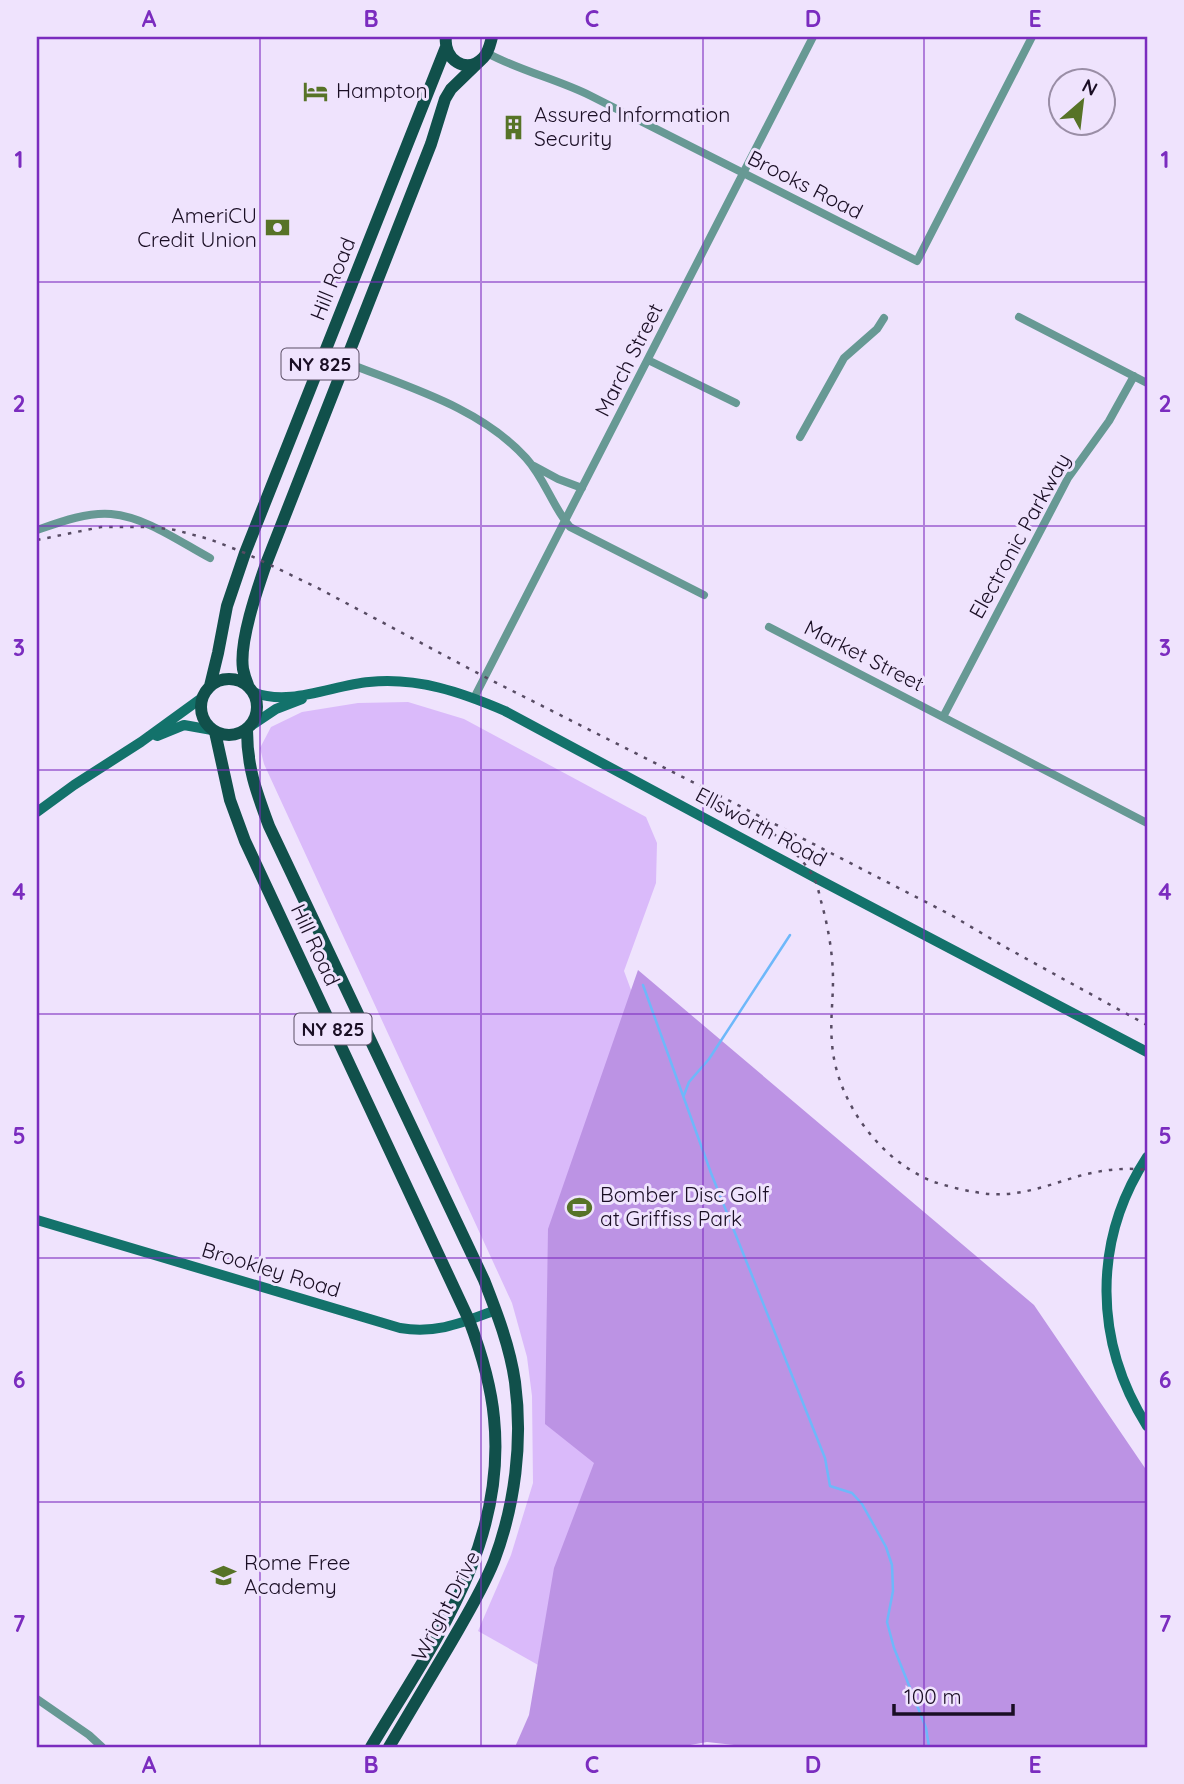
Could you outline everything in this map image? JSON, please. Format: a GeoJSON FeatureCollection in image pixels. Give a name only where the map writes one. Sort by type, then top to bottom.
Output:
{"type":"FeatureCollection","features":[{"type":"Feature","properties":{"kind":"main road"},"geometry":{"type":"LineString","coordinates":[[446,42],[449,54],[454,60],[468,65],[475,63],[488,47]]}},
{"type":"Feature","properties":{"kind":"main road","name":"Hill Road"},"geometry":{"type":"LineString","coordinates":[[211,686],[227,606],[245,554],[446,42]]}},
{"type":"Feature","properties":{"kind":"main road","name":"Hill Road"},"geometry":{"type":"LineString","coordinates":[[250,689],[243,667],[243,653],[249,617],[258,587],[431,144],[444,99],[488,47]]}},
{"type":"Feature","properties":{"kind":"main road"},"geometry":{"type":"LineString","coordinates":[[211,686],[217,681],[233,679],[250,689]]}},
{"type":"Feature","properties":{"kind":"main road","name":"NY 825"},"geometry":{"type":"LineString","coordinates":[[211,686],[202,697],[201,706],[202,715],[213,731]]}},
{"type":"Feature","properties":{"kind":"main road","name":"NY 825"},"geometry":{"type":"LineString","coordinates":[[250,689],[257,700],[258,709],[250,727]]}},
{"type":"Feature","properties":{"kind":"main road"},"geometry":{"type":"LineString","coordinates":[[213,731],[231,736],[250,727]]}},
{"type":"Feature","properties":{"kind":"main road","name":"Hill Road"},"geometry":{"type":"LineString","coordinates":[[250,727],[248,761],[269,825],[496,1310]]}},
{"type":"Feature","properties":{"kind":"main road","name":"Hill Road"},"geometry":{"type":"LineString","coordinates":[[213,731],[230,800],[245,841],[469,1320]]}},
{"type":"Feature","properties":{"kind":"main road","name":"Wright Drive"},"geometry":{"type":"LineString","coordinates":[[389,1747],[478,1596],[494,1562],[508,1517],[518,1427],[509,1353],[496,1310]]}},
{"type":"Feature","properties":{"kind":"main road","name":"Wright Drive"},"geometry":{"type":"LineString","coordinates":[[371,1747],[461,1592],[479,1550],[487,1520],[495,1465],[494,1419],[488,1379],[469,1320]]}},
{"type":"Feature","properties":{"kind":"street","name":"March Street"},"geometry":{"type":"LineString","coordinates":[[474,698],[813,37]]}},
{"type":"Feature","properties":{"kind":"street","name":"Brooks Road"},"geometry":{"type":"LineString","coordinates":[[488,47],[502,62],[574,88],[917,261],[1032,37]]}},
{"type":"Feature","properties":{"kind":"street"},"geometry":{"type":"LineString","coordinates":[[1018,317],[1147,383]]}},
{"type":"Feature","properties":{"kind":"street"},"geometry":{"type":"LineString","coordinates":[[800,438],[844,358],[870,336],[884,318]]}},
{"type":"Feature","properties":{"kind":"street"},"geometry":{"type":"LineString","coordinates":[[648,360],[736,403]]}},
{"type":"Feature","properties":{"kind":"street"},"geometry":{"type":"LineString","coordinates":[[345,362],[470,415],[499,434],[525,457],[565,521],[576,531],[704,596]]}},
{"type":"Feature","properties":{"kind":"street","name":"Electronic Parkway"},"geometry":{"type":"LineString","coordinates":[[943,717],[1068,478],[1109,421],[1134,376]]}},
{"type":"Feature","properties":{"kind":"street"},"geometry":{"type":"LineString","coordinates":[[531,465],[582,488]]}},
{"type":"Feature","properties":{"kind":"street"},"geometry":{"type":"LineString","coordinates":[[37,530],[95,514],[111,514],[139,521],[210,558]]}},
{"type":"Feature","properties":{"kind":"street","name":"Market Street"},"geometry":{"type":"LineString","coordinates":[[769,627],[1147,823]]}},
{"type":"Feature","properties":{"kind":"street","name":"Ellsworth Road"},"geometry":{"type":"LineString","coordinates":[[250,689],[275,698],[371,681],[413,682],[474,698],[505,711],[1147,1052]]}},
{"type":"Feature","properties":{"kind":"street","name":"Ellsworth Road"},"geometry":{"type":"LineString","coordinates":[[250,727],[276,709],[344,685]]}},
{"type":"Feature","properties":{"kind":"street"},"geometry":{"type":"LineString","coordinates":[[37,812],[202,697]]}},
{"type":"Feature","properties":{"kind":"street"},"geometry":{"type":"LineString","coordinates":[[141,742],[184,725],[213,731]]}},
{"type":"Feature","properties":{"kind":"street"},"geometry":{"type":"LineString","coordinates":[[1147,1157],[1134,1177],[1115,1230],[1107,1270],[1106,1304],[1118,1367],[1147,1426]]}},
{"type":"Feature","properties":{"kind":"street","name":"Brookley Road"},"geometry":{"type":"LineString","coordinates":[[37,1220],[400,1328],[425,1331],[444,1328],[496,1310]]}},
{"type":"Feature","properties":{"kind":"street"},"geometry":{"type":"LineString","coordinates":[[37,1699],[102,1747]]}},
{"type":"Feature","properties":{"kind":"shaded area","name":"Bomber Disc Golf at Griffiss Park"},"geometry":{"type":"Polygon","coordinates":[[[408,702],[464,719],[646,817],[657,843],[656,883],[624,971],[705,1190],[602,1701],[478,1631],[511,1555],[533,1483],[532,1396],[527,1357],[512,1303],[264,764],[260,748],[271,727],[302,712],[358,703],[408,702]]]}},
{"type":"Feature","properties":{"kind":"shaded area"},"geometry":{"type":"Polygon","coordinates":[[[638,970],[1034,1305],[1147,1471],[1147,1747],[752,1747],[707,1742],[679,1747],[515,1747],[529,1715],[554,1568],[594,1463],[545,1424],[548,1229],[638,970]]]}},
{"type":"Feature","properties":{"kind":"waterway"},"geometry":{"type":"LineString","coordinates":[[684,1095],[689,1082],[709,1059],[790,935]]}},
{"type":"Feature","properties":{"kind":"waterway"},"geometry":{"type":"LineString","coordinates":[[643,985],[711,1173],[825,1458],[830,1486],[852,1493],[862,1504],[886,1547],[892,1565],[893,1591],[887,1622],[894,1648],[926,1728],[929,1747]]}},
{"type":"Feature","properties":{"kind":"railway"},"geometry":{"type":"LineString","coordinates":[[37,540],[101,527],[153,527],[209,539],[245,553],[316,587],[485,677],[951,915],[1147,1025]]}},
{"type":"Feature","properties":{"kind":"railway"},"geometry":{"type":"LineString","coordinates":[[765,827],[797,855],[816,882],[831,950],[831,1035],[835,1065],[842,1086],[864,1126],[896,1160],[934,1182],[989,1194],[1028,1191],[1104,1171],[1147,1170]]}},
{"type":"Feature","properties":{"kind":"place","name":"Hampton"},"geometry":{"type":"Point","coordinates":[316,91]}},
{"type":"Feature","properties":{"kind":"place","name":"Assured Information Security"},"geometry":{"type":"Point","coordinates":[514,127]}},
{"type":"Feature","properties":{"kind":"place","name":"AmeriCU Credit Union"},"geometry":{"type":"Point","coordinates":[277,228]}},
{"type":"Feature","properties":{"kind":"place","name":"Bomber Disc Golf at Griffiss Park"},"geometry":{"type":"Point","coordinates":[580,1207]}},
{"type":"Feature","properties":{"kind":"place","name":"Rome Free Academy"},"geometry":{"type":"Point","coordinates":[224,1575]}}]}
